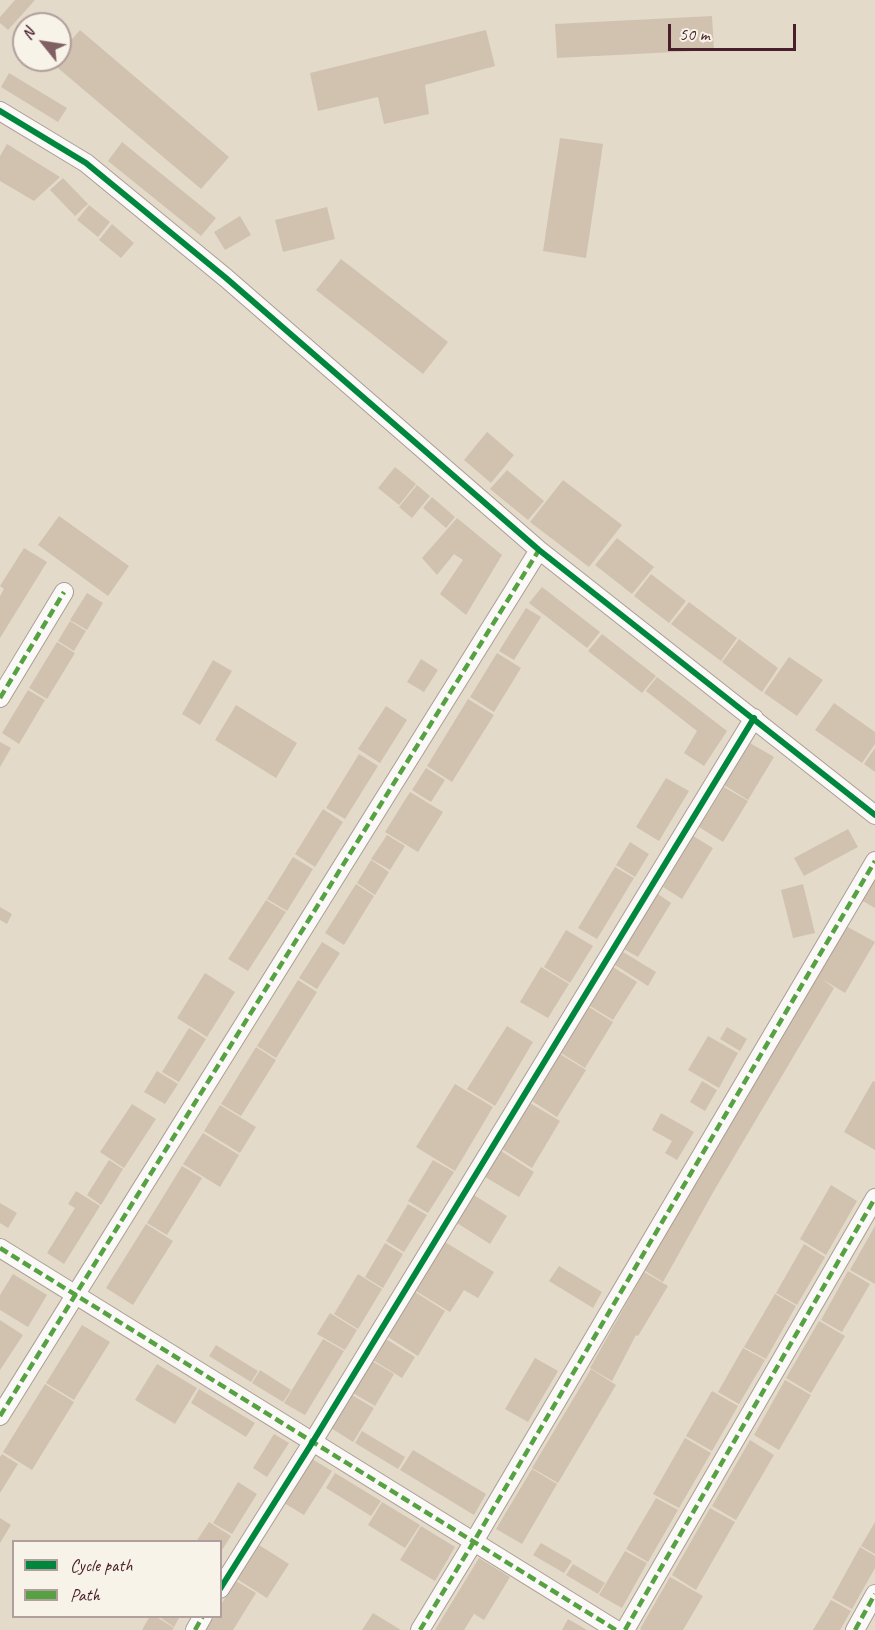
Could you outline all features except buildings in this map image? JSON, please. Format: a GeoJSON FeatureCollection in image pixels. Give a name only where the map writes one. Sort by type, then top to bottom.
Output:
{"type":"FeatureCollection","features":[{"type":"Feature","properties":{"kind":"street"},"geometry":{"type":"LineString","coordinates":[[0,111],[86,163],[226,278],[539,550],[875,815]]}},
{"type":"Feature","properties":{"kind":"street"},"geometry":{"type":"LineString","coordinates":[[0,1416],[539,550]]}},
{"type":"Feature","properties":{"kind":"street"},"geometry":{"type":"LineString","coordinates":[[0,698],[64,592]]}},
{"type":"Feature","properties":{"kind":"street"},"geometry":{"type":"LineString","coordinates":[[222,1586],[312,1443],[754,718]]}},
{"type":"Feature","properties":{"kind":"street"},"geometry":{"type":"LineString","coordinates":[[420,1630],[875,861]]}},
{"type":"Feature","properties":{"kind":"street"},"geometry":{"type":"LineString","coordinates":[[625,1630],[875,1198]]}},
{"type":"Feature","properties":{"kind":"street"},"geometry":{"type":"LineString","coordinates":[[0,1248],[616,1630]]}},
{"type":"Feature","properties":{"kind":"street"},"geometry":{"type":"LineString","coordinates":[[855,1630],[875,1594]]}},
{"type":"Feature","properties":{"kind":"marked path"},"geometry":{"type":"LineString","coordinates":[[0,1416],[539,550]]}},
{"type":"Feature","properties":{"kind":"marked path"},"geometry":{"type":"LineString","coordinates":[[0,698],[64,592]]}},
{"type":"Feature","properties":{"kind":"marked path"},"geometry":{"type":"LineString","coordinates":[[420,1630],[875,861]]}},
{"type":"Feature","properties":{"kind":"marked path"},"geometry":{"type":"LineString","coordinates":[[625,1630],[875,1198]]}},
{"type":"Feature","properties":{"kind":"marked path"},"geometry":{"type":"LineString","coordinates":[[0,1248],[616,1630]]}},
{"type":"Feature","properties":{"kind":"marked path"},"geometry":{"type":"LineString","coordinates":[[855,1630],[875,1594]]}},
{"type":"Feature","properties":{"kind":"marked path"},"geometry":{"type":"LineString","coordinates":[[195,1630],[202,1618]]}},
{"type":"Feature","properties":{"kind":"cycle path"},"geometry":{"type":"LineString","coordinates":[[0,111],[86,163],[226,278],[539,550],[875,815]]}},
{"type":"Feature","properties":{"kind":"cycle path"},"geometry":{"type":"LineString","coordinates":[[222,1586],[312,1443],[754,718]]}}]}
